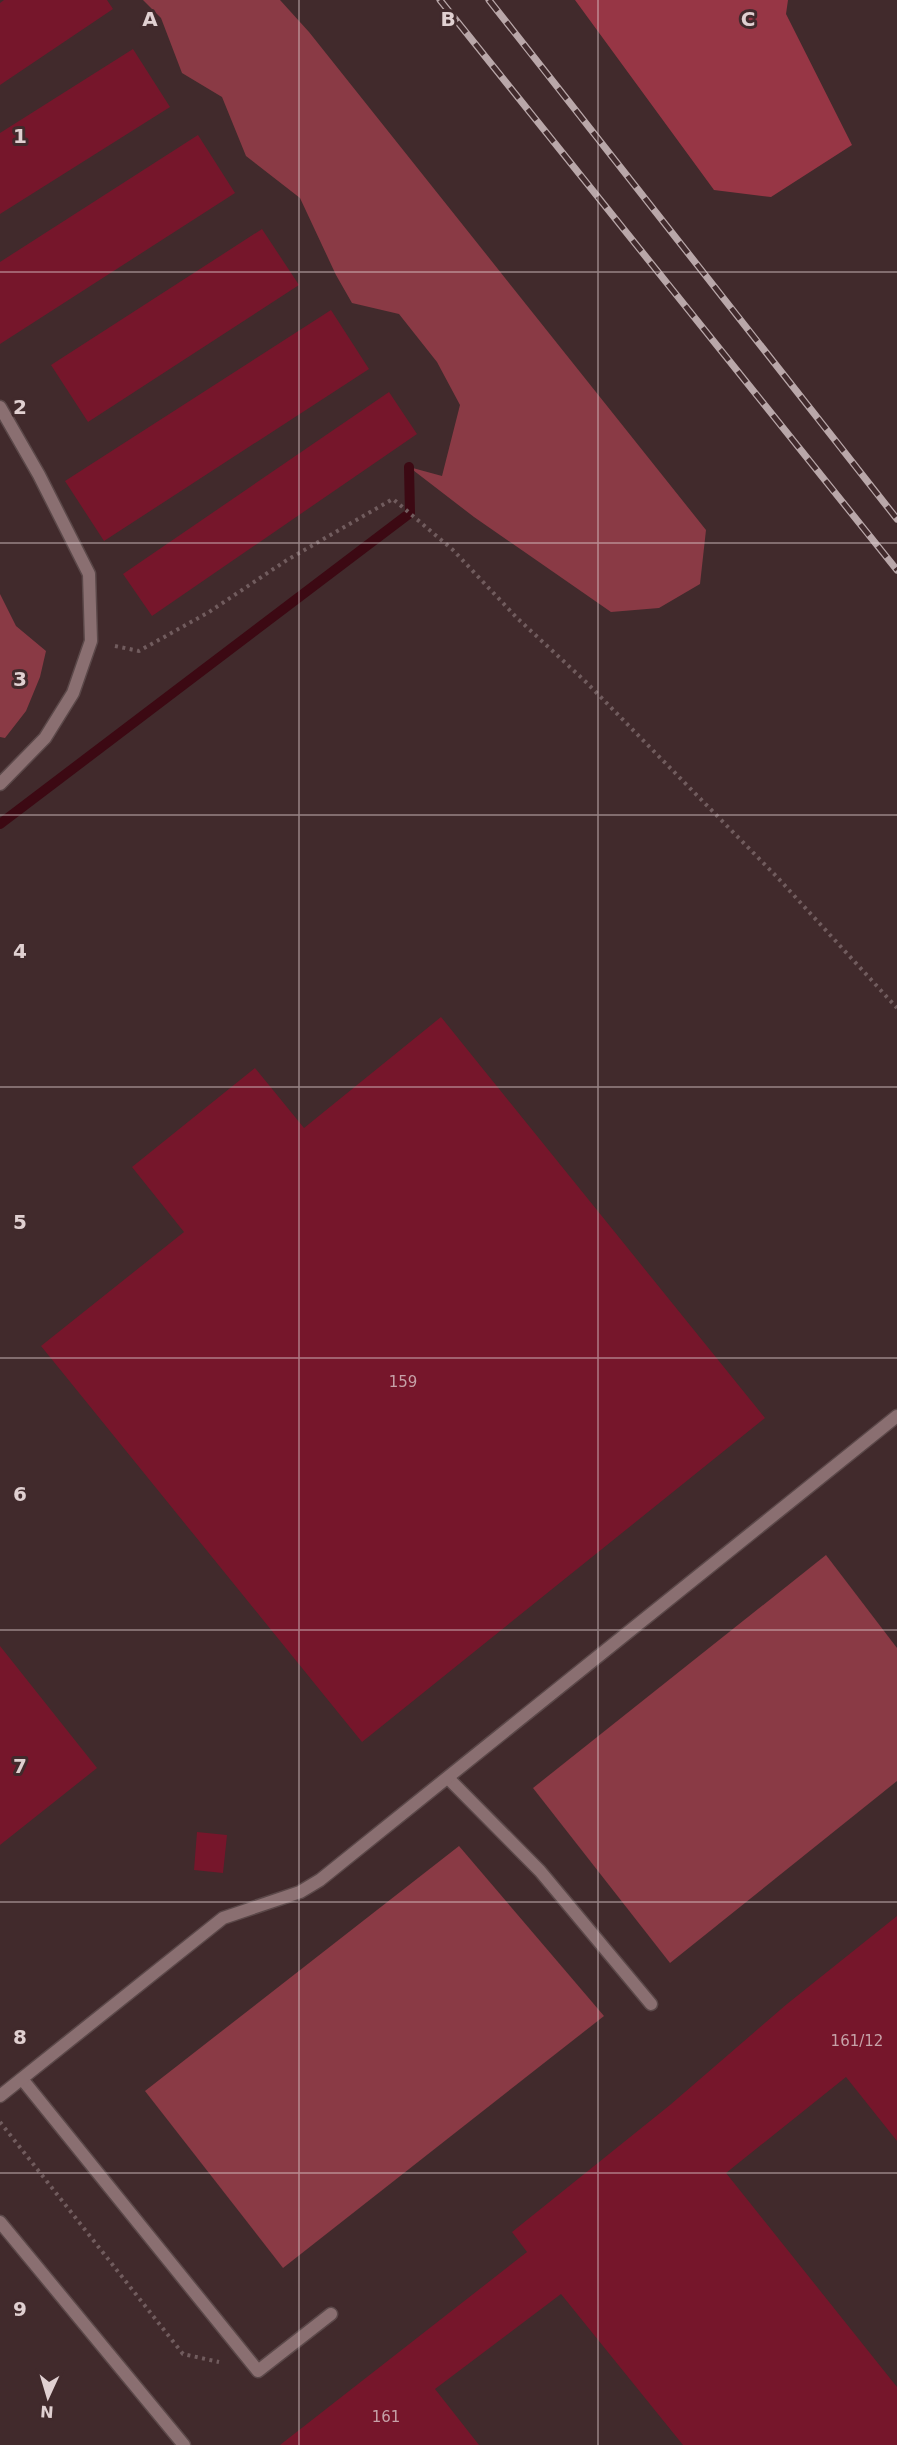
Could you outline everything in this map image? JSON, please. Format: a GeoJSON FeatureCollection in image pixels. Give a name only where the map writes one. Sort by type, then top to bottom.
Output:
{"type":"FeatureCollection","features":[{"type":"Feature","properties":{"kind":"lane"},"geometry":{"type":"LineString","coordinates":[[0,407],[39,475],[89,574],[91,641],[74,693],[45,738],[0,784]]}},
{"type":"Feature","properties":{"kind":"lane"},"geometry":{"type":"LineString","coordinates":[[0,2096],[223,1918],[300,1892],[320,1880],[897,1416]]}},
{"type":"Feature","properties":{"kind":"lane"},"geometry":{"type":"LineString","coordinates":[[448,1778],[540,1871],[651,2004]]}},
{"type":"Feature","properties":{"kind":"lane"},"geometry":{"type":"LineString","coordinates":[[22,2079],[258,2371],[331,2314]]}},
{"type":"Feature","properties":{"kind":"lane"},"geometry":{"type":"LineString","coordinates":[[0,2222],[184,2445]]}},
{"type":"Feature","properties":{"kind":"path"},"geometry":{"type":"LineString","coordinates":[[91,641],[139,651],[209,612],[287,560],[393,499],[453,550],[517,618],[586,682],[777,877],[897,1008]]}},
{"type":"Feature","properties":{"kind":"path"},"geometry":{"type":"LineString","coordinates":[[0,2122],[183,2354],[258,2371]]}},
{"type":"Feature","properties":{"kind":"shaded area"},"geometry":{"type":"Polygon","coordinates":[[[143,0],[280,0],[309,32],[706,530],[700,584],[659,608],[611,612],[474,517],[409,467],[442,476],[460,405],[437,362],[399,314],[352,303],[336,275],[300,198],[246,156],[222,97],[182,73],[161,18],[143,0]]]}},
{"type":"Feature","properties":{"kind":"shaded area"},"geometry":{"type":"Polygon","coordinates":[[[575,0],[788,0],[786,14],[852,145],[771,197],[714,190],[575,0]]]}},
{"type":"Feature","properties":{"kind":"shaded area"},"geometry":{"type":"Polygon","coordinates":[[[0,594],[16,626],[46,651],[40,677],[26,711],[5,738],[0,737],[0,594]]]}},
{"type":"Feature","properties":{"kind":"shaded area"},"geometry":{"type":"Polygon","coordinates":[[[826,1555],[897,1648],[897,1781],[670,1963],[533,1788],[826,1555]]]}},
{"type":"Feature","properties":{"kind":"shaded area"},"geometry":{"type":"Polygon","coordinates":[[[459,1846],[604,2016],[283,2268],[145,2091],[459,1846]]]}},
{"type":"Feature","properties":{"kind":"building"},"geometry":{"type":"Polygon","coordinates":[[[4,0],[107,0],[113,9],[0,85],[0,3],[4,0]]]}},
{"type":"Feature","properties":{"kind":"building"},"geometry":{"type":"Polygon","coordinates":[[[133,49],[170,107],[0,214],[0,133],[133,49]]]}},
{"type":"Feature","properties":{"kind":"building"},"geometry":{"type":"Polygon","coordinates":[[[198,135],[235,193],[0,344],[0,262],[198,135]]]}},
{"type":"Feature","properties":{"kind":"building"},"geometry":{"type":"Polygon","coordinates":[[[262,229],[299,285],[88,422],[51,365],[262,229]]]}},
{"type":"Feature","properties":{"kind":"building"},"geometry":{"type":"Polygon","coordinates":[[[331,310],[369,369],[104,541],[65,481],[331,310]]]}},
{"type":"Feature","properties":{"kind":"building"},"geometry":{"type":"Polygon","coordinates":[[[389,392],[417,434],[152,616],[123,574],[389,392]]]}},
{"type":"Feature","properties":{"kind":"building"},"geometry":{"type":"Polygon","coordinates":[[[441,1017],[765,1418],[362,1742],[41,1346],[184,1232],[132,1167],[255,1068],[304,1128],[441,1017]]]}},
{"type":"Feature","properties":{"kind":"building"},"geometry":{"type":"Polygon","coordinates":[[[0,1646],[97,1768],[0,1845],[0,1646]]]}},
{"type":"Feature","properties":{"kind":"building"},"geometry":{"type":"Polygon","coordinates":[[[197,1832],[227,1835],[223,1873],[194,1870],[197,1832]]]}},
{"type":"Feature","properties":{"kind":"building"},"geometry":{"type":"Polygon","coordinates":[[[897,1916],[897,2141],[846,2077],[726,2173],[897,2387],[897,2445],[683,2445],[561,2294],[435,2389],[479,2445],[280,2445],[527,2252],[512,2232],[670,2105],[787,2004],[897,1916]]]}},
{"type":"Feature","properties":{"kind":"waterway"},"geometry":{"type":"LineString","coordinates":[[0,824],[410,513],[409,467]]}},
{"type":"Feature","properties":{"kind":"railway"},"geometry":{"type":"LineString","coordinates":[[440,0],[897,570]]}},
{"type":"Feature","properties":{"kind":"railway"},"geometry":{"type":"LineString","coordinates":[[489,0],[897,519]]}}]}
